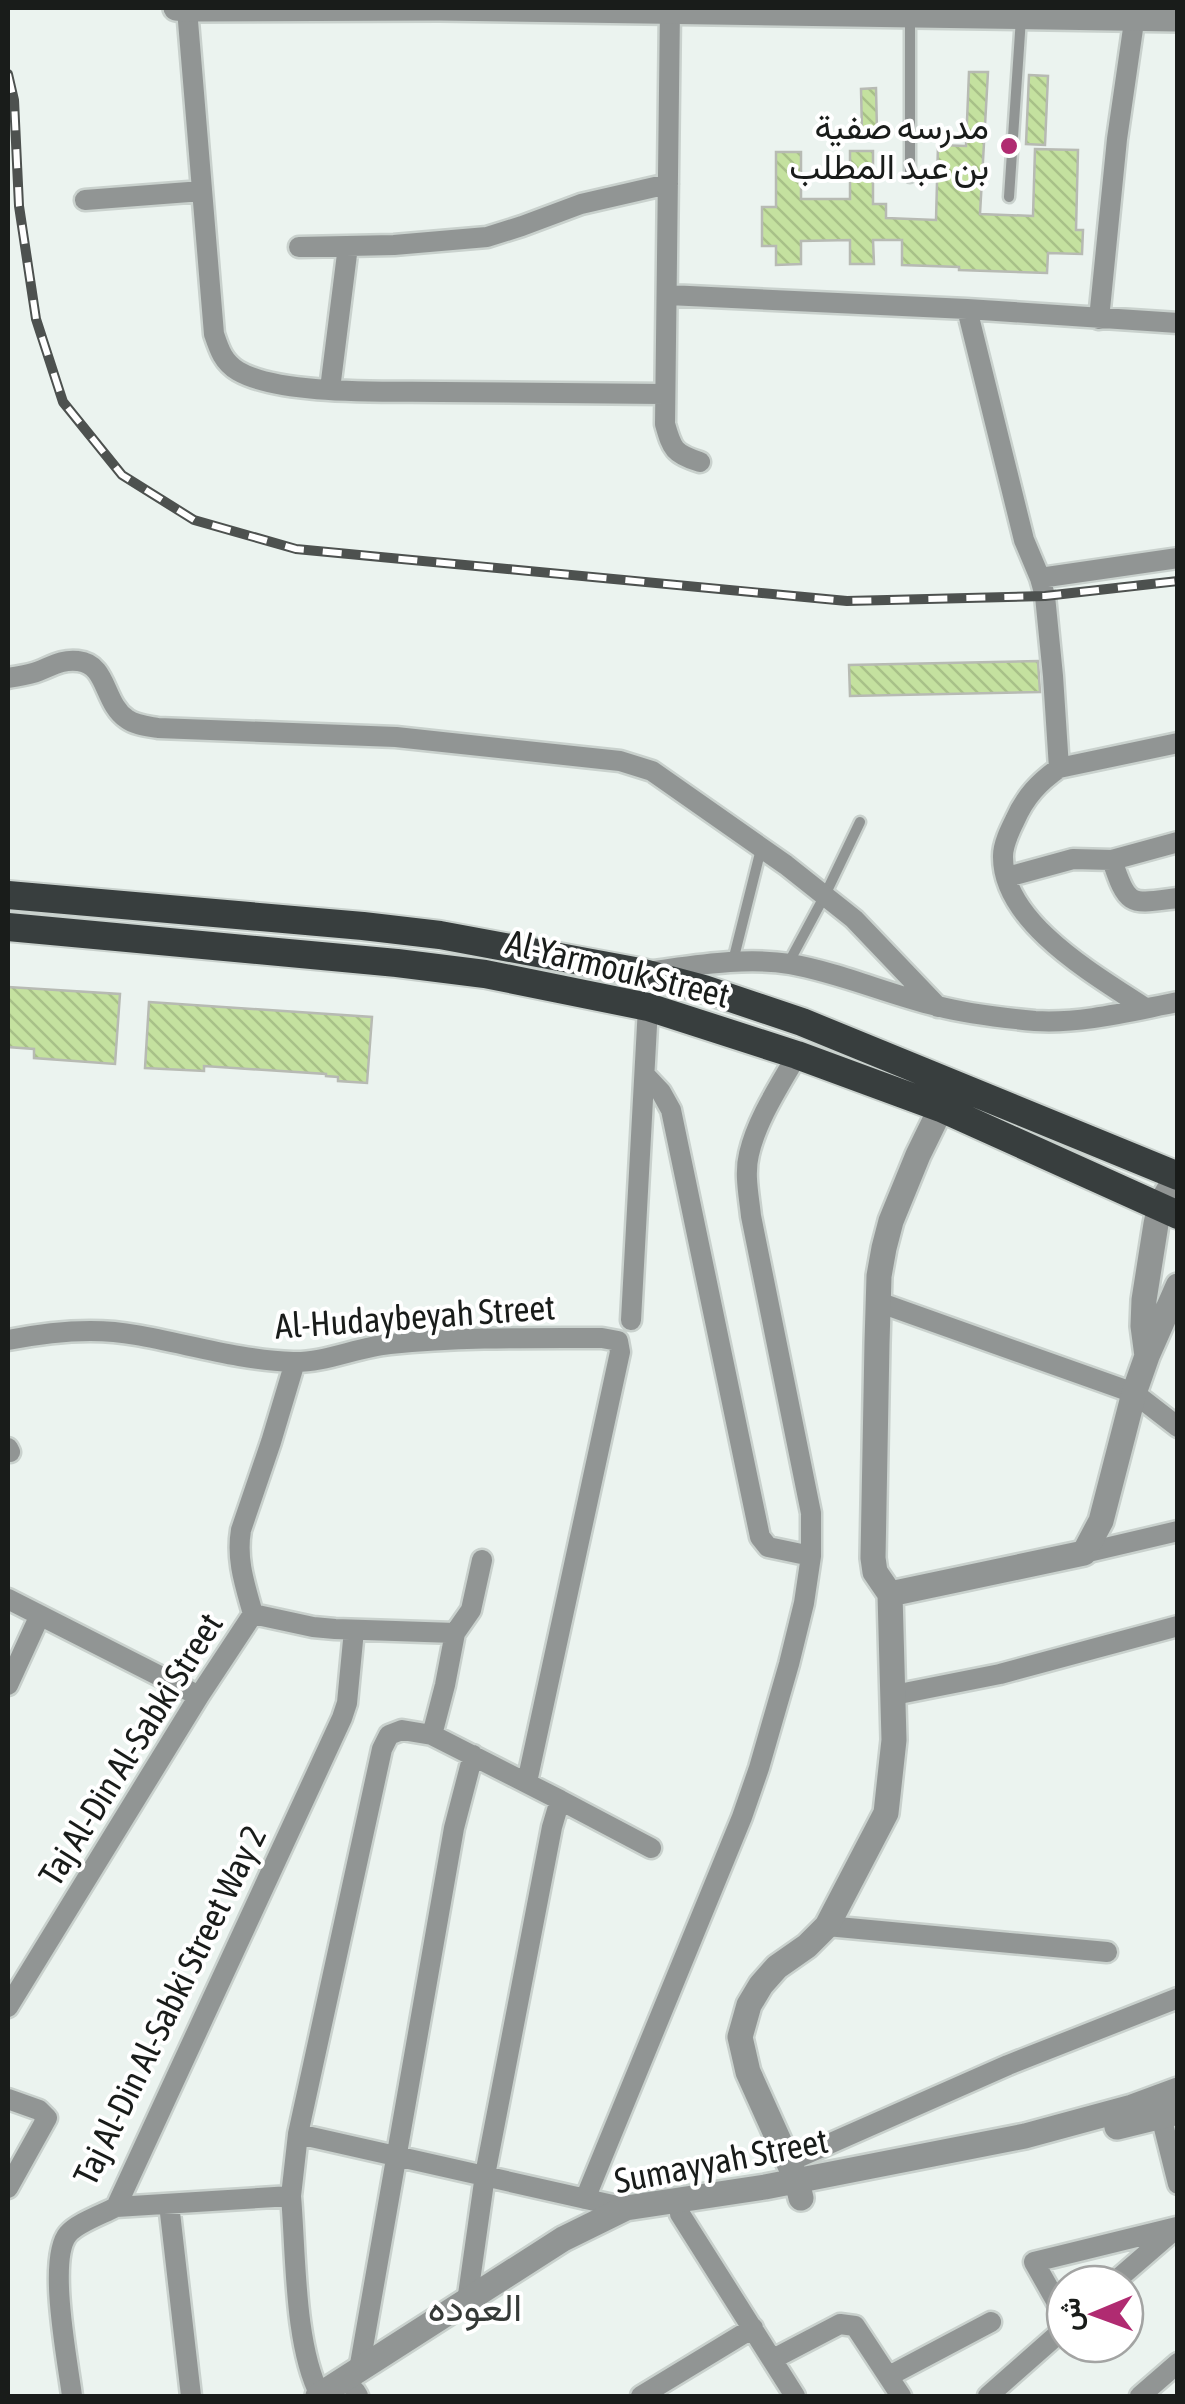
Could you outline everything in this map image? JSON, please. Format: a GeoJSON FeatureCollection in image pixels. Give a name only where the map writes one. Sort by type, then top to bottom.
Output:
{"type":"FeatureCollection","features":[{"type":"Feature","properties":{"kind":"highway","name":"Al-Yarmouk Street"},"geometry":{"type":"LineString","coordinates":[[8,895],[402,930],[640,972],[802,1022],[1177,1175]]}},
{"type":"Feature","properties":{"kind":"highway","name":"Al-Yarmouk Street"},"geometry":{"type":"LineString","coordinates":[[8,927],[397,962],[485,974],[648,1008],[797,1055],[941,1108],[1165,1215]]}},
{"type":"Feature","properties":{"kind":"highway"},"geometry":{"type":"LineString","coordinates":[[691,1021],[704,989]]}},
{"type":"Feature","properties":{"kind":"street"},"geometry":{"type":"LineString","coordinates":[[665,394],[330,389],[260,380],[234,369],[222,358],[214,334],[182,8],[670,10],[1021,17],[1136,13],[1178,19]]}},
{"type":"Feature","properties":{"kind":"street"},"geometry":{"type":"LineString","coordinates":[[670,10],[666,424],[671,447],[700,462]]}},
{"type":"Feature","properties":{"kind":"street"},"geometry":{"type":"LineString","coordinates":[[1099,319],[1116,139],[1136,13]]}},
{"type":"Feature","properties":{"kind":"street"},"geometry":{"type":"LineString","coordinates":[[298,247],[394,245],[487,237],[580,204],[668,184]]}},
{"type":"Feature","properties":{"kind":"street"},"geometry":{"type":"LineString","coordinates":[[85,200],[202,191]]}},
{"type":"Feature","properties":{"kind":"street"},"geometry":{"type":"LineString","coordinates":[[330,389],[348,246]]}},
{"type":"Feature","properties":{"kind":"street"},"geometry":{"type":"LineString","coordinates":[[668,294],[966,308],[1178,324]]}},
{"type":"Feature","properties":{"kind":"street"},"geometry":{"type":"LineString","coordinates":[[966,308],[1024,540],[1040,578],[1049,633],[1059,768]]}},
{"type":"Feature","properties":{"kind":"street"},"geometry":{"type":"LineString","coordinates":[[1040,578],[1178,558]]}},
{"type":"Feature","properties":{"kind":"street"},"geometry":{"type":"LineString","coordinates":[[8,678],[64,660],[82,660],[102,677],[118,712],[131,722],[158,728],[396,737],[620,760],[652,771],[825,896],[875,939],[938,1007]]}},
{"type":"Feature","properties":{"kind":"street"},"geometry":{"type":"LineString","coordinates":[[1145,1008],[1057,947],[1032,922],[1017,901],[1003,855],[1023,802],[1059,768],[1178,743]]}},
{"type":"Feature","properties":{"kind":"street"},"geometry":{"type":"LineString","coordinates":[[1007,877],[1073,859],[1112,860],[1178,842]]}},
{"type":"Feature","properties":{"kind":"street"},"geometry":{"type":"LineString","coordinates":[[1112,860],[1121,888],[1136,901],[1144,904],[1178,898]]}},
{"type":"Feature","properties":{"kind":"street"},"geometry":{"type":"LineString","coordinates":[[640,972],[733,962],[788,964],[832,972],[938,1007],[1034,1021],[1077,1020],[1178,1002]]}},
{"type":"Feature","properties":{"kind":"street"},"geometry":{"type":"LineString","coordinates":[[630,1320],[648,1008]]}},
{"type":"Feature","properties":{"kind":"street"},"geometry":{"type":"LineString","coordinates":[[585,2199],[742,1817],[790,1664],[804,1603],[811,1556],[811,1513],[766,1296],[748,1180],[749,1152],[797,1055]]}},
{"type":"Feature","properties":{"kind":"street"},"geometry":{"type":"LineString","coordinates":[[645,1075],[671,1110],[760,1536],[768,1546],[811,1556]]}},
{"type":"Feature","properties":{"kind":"street"},"geometry":{"type":"LineString","coordinates":[[941,1108],[891,1221],[878,1302],[872,1558],[875,1572],[890,1594],[894,1695],[892,1777],[886,1813],[827,1926],[808,1946],[778,1967],[749,2005],[740,2038],[748,2072],[795,2180],[1008,2065],[1178,1998]]}},
{"type":"Feature","properties":{"kind":"street"},"geometry":{"type":"LineString","coordinates":[[1147,1356],[1142,1326],[1144,1300],[1177,1175]]}},
{"type":"Feature","properties":{"kind":"street"},"geometry":{"type":"LineString","coordinates":[[1084,1553],[1101,1521],[1147,1356],[1178,1286]]}},
{"type":"Feature","properties":{"kind":"street"},"geometry":{"type":"LineString","coordinates":[[878,1302],[1134,1394],[1178,1427]]}},
{"type":"Feature","properties":{"kind":"street","name":"Al-Hudaybeyah Street"},"geometry":{"type":"LineString","coordinates":[[8,1340],[66,1333],[132,1334],[214,1353],[295,1362],[401,1343],[506,1338],[602,1338],[618,1342],[620,1352],[526,1782]]}},
{"type":"Feature","properties":{"kind":"street"},"geometry":{"type":"LineString","coordinates":[[253,1614],[242,1574],[241,1530],[295,1362]]}},
{"type":"Feature","properties":{"kind":"street"},"geometry":{"type":"LineString","coordinates":[[890,1594],[1178,1531]]}},
{"type":"Feature","properties":{"kind":"street"},"geometry":{"type":"LineString","coordinates":[[432,1735],[455,1633],[475,1598],[482,1560]]}},
{"type":"Feature","properties":{"kind":"street"},"geometry":{"type":"LineString","coordinates":[[8,1600],[199,1696]]}},
{"type":"Feature","properties":{"kind":"street","name":"Taj Al-Din Al-Sabki Street"},"geometry":{"type":"LineString","coordinates":[[8,2007],[253,1614],[313,1627],[455,1633]]}},
{"type":"Feature","properties":{"kind":"street"},"geometry":{"type":"LineString","coordinates":[[8,1685],[40,1615]]}},
{"type":"Feature","properties":{"kind":"street"},"geometry":{"type":"LineString","coordinates":[[894,1695],[1000,1674],[1178,1626]]}},
{"type":"Feature","properties":{"kind":"street","name":"Taj Al-Din Al-Sabki Street Way 2"},"geometry":{"type":"LineString","coordinates":[[72,2396],[58,2271],[62,2243],[73,2229],[116,2206],[342,1718],[349,1689],[354,1630]]}},
{"type":"Feature","properties":{"kind":"street"},"geometry":{"type":"LineString","coordinates":[[319,2396],[305,2352],[291,2196],[298,2134],[386,1739],[394,1732],[432,1735],[651,1848]]}},
{"type":"Feature","properties":{"kind":"street"},"geometry":{"type":"LineString","coordinates":[[355,2389],[454,1828],[473,1754]]}},
{"type":"Feature","properties":{"kind":"street"},"geometry":{"type":"LineString","coordinates":[[467,2302],[485,2175],[560,1800]]}},
{"type":"Feature","properties":{"kind":"street"},"geometry":{"type":"LineString","coordinates":[[827,1926],[1107,1952]]}},
{"type":"Feature","properties":{"kind":"street","name":"Sumayyah Street"},"geometry":{"type":"LineString","coordinates":[[355,2389],[467,2302],[564,2239],[626,2208],[1025,2136],[1132,2108],[1178,2090]]}},
{"type":"Feature","properties":{"kind":"street"},"geometry":{"type":"LineString","coordinates":[[8,2099],[39,2110],[47,2118],[8,2188]]}},
{"type":"Feature","properties":{"kind":"street"},"geometry":{"type":"LineString","coordinates":[[1169,2114],[1178,2184]]}},
{"type":"Feature","properties":{"kind":"street","name":"Sumayyah Street"},"geometry":{"type":"LineString","coordinates":[[319,2396],[355,2389],[579,2246],[627,2225],[680,2214],[795,2180],[1012,2154],[1169,2114]]}},
{"type":"Feature","properties":{"kind":"street"},"geometry":{"type":"LineString","coordinates":[[298,2134],[626,2208]]}},
{"type":"Feature","properties":{"kind":"street"},"geometry":{"type":"LineString","coordinates":[[116,2206],[291,2196]]}},
{"type":"Feature","properties":{"kind":"street"},"geometry":{"type":"LineString","coordinates":[[169,2204],[192,2396]]}},
{"type":"Feature","properties":{"kind":"street"},"geometry":{"type":"LineString","coordinates":[[680,2214],[796,2396]]}},
{"type":"Feature","properties":{"kind":"street"},"geometry":{"type":"LineString","coordinates":[[1135,2264],[1177,2227]]}},
{"type":"Feature","properties":{"kind":"street"},"geometry":{"type":"LineString","coordinates":[[1045,2282],[1034,2262],[1177,2227]]}},
{"type":"Feature","properties":{"kind":"street"},"geometry":{"type":"LineString","coordinates":[[889,2376],[991,2322]]}},
{"type":"Feature","properties":{"kind":"street"},"geometry":{"type":"LineString","coordinates":[[773,2358],[846,2324],[855,2326],[901,2396]]}},
{"type":"Feature","properties":{"kind":"street"},"geometry":{"type":"LineString","coordinates":[[641,2396],[753,2328]]}},
{"type":"Feature","properties":{"kind":"street"},"geometry":{"type":"LineString","coordinates":[[988,2396],[1045,2346]]}},
{"type":"Feature","properties":{"kind":"street"},"geometry":{"type":"LineString","coordinates":[[1140,2396],[1178,2364]]}},
{"type":"Feature","properties":{"kind":"lane"},"geometry":{"type":"LineString","coordinates":[[910,15],[910,176]]}},
{"type":"Feature","properties":{"kind":"lane"},"geometry":{"type":"LineString","coordinates":[[1008,197],[1021,17]]}},
{"type":"Feature","properties":{"kind":"lane"},"geometry":{"type":"LineString","coordinates":[[788,964],[860,822]]}},
{"type":"Feature","properties":{"kind":"lane"},"geometry":{"type":"LineString","coordinates":[[733,962],[761,848]]}},
{"type":"Feature","properties":{"kind":"building"},"geometry":{"type":"Polygon","coordinates":[[[969,72],[988,72],[980,214],[1033,216],[1035,149],[1078,150],[1076,230],[1083,230],[1082,254],[1048,253],[1047,273],[959,270],[902,265],[902,240],[873,240],[874,264],[850,264],[850,240],[801,241],[801,264],[776,265],[776,246],[762,246],[762,207],[776,207],[776,152],[801,152],[801,199],[850,199],[850,151],[873,151],[873,204],[886,204],[886,218],[936,220],[938,145],[966,146],[969,72]]]}},
{"type":"Feature","properties":{"kind":"building"},"geometry":{"type":"Polygon","coordinates":[[[1029,75],[1048,76],[1045,145],[1026,144],[1029,75]]]}},
{"type":"Feature","properties":{"kind":"building"},"geometry":{"type":"Polygon","coordinates":[[[876,88],[877,132],[862,132],[861,89],[876,88]]]}},
{"type":"Feature","properties":{"kind":"building"},"geometry":{"type":"Polygon","coordinates":[[[1038,661],[1040,692],[850,696],[849,665],[1038,661]]]}},
{"type":"Feature","properties":{"kind":"building"},"geometry":{"type":"Polygon","coordinates":[[[8,987],[120,994],[115,1064],[34,1058],[34,1049],[8,1047],[8,987]]]}},
{"type":"Feature","properties":{"kind":"building"},"geometry":{"type":"Polygon","coordinates":[[[149,1002],[372,1017],[367,1083],[338,1081],[338,1077],[326,1074],[204,1066],[204,1071],[145,1068],[149,1002]]]}},
{"type":"Feature","properties":{"kind":"railway"},"geometry":{"type":"LineString","coordinates":[[8,74],[14,100],[19,206],[36,319],[63,402],[122,475],[194,520],[296,549],[847,601],[1045,596],[1178,581]]}},
{"type":"Feature","properties":{"kind":"place","name":"مدرسه صفية بن عبد المطلب"},"geometry":{"type":"Point","coordinates":[1009,146]}},
{"type":"Feature","properties":{"kind":"district","name":"العوده"},"geometry":{"type":"Point","coordinates":[475,2307]}}]}
